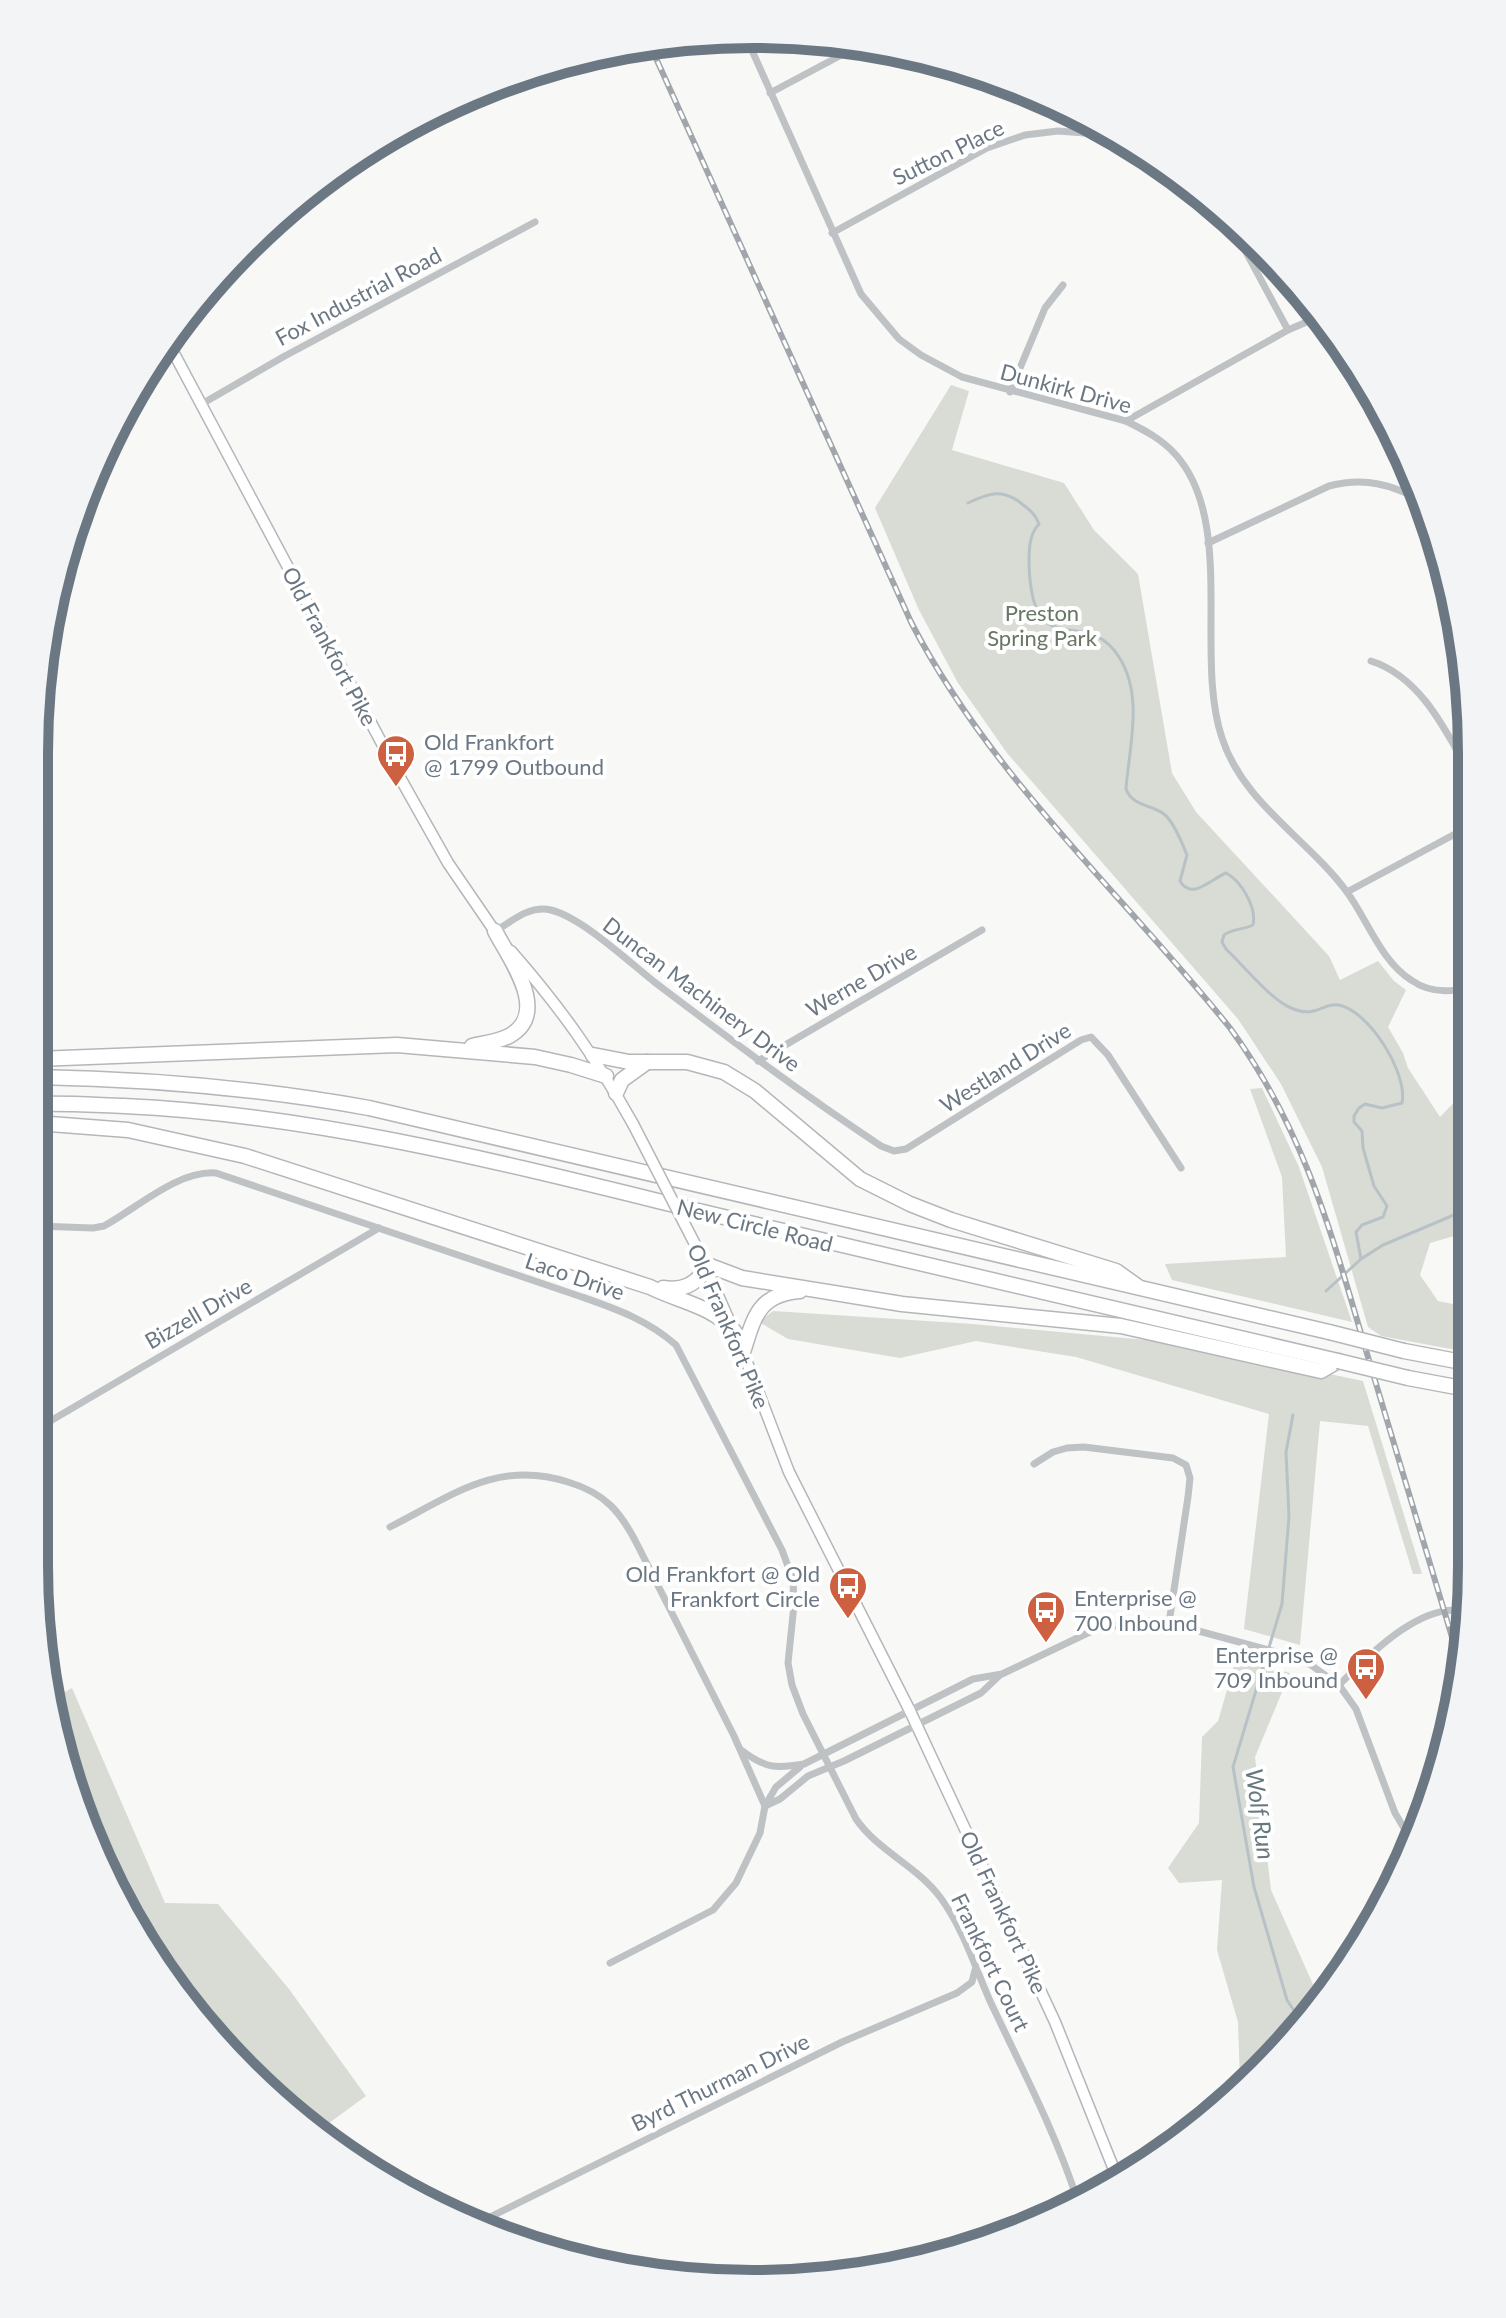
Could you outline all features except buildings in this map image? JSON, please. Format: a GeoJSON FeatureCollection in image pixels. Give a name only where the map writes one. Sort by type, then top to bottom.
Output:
{"type":"FeatureCollection","features":[{"type":"Feature","properties":{"kind":"highway"},"geometry":{"type":"LineString","coordinates":[[460,1049],[510,1036],[525,1020],[527,993],[495,931]]}},
{"type":"Feature","properties":{"kind":"highway"},"geometry":{"type":"LineString","coordinates":[[48,1059],[397,1045],[535,1057],[606,1076]]}},
{"type":"Feature","properties":{"kind":"highway"},"geometry":{"type":"LineString","coordinates":[[593,1055],[624,1061],[687,1062],[730,1074],[755,1091],[860,1179],[951,1220],[1116,1271],[1144,1291]]}},
{"type":"Feature","properties":{"kind":"highway"},"geometry":{"type":"LineString","coordinates":[[616,1093],[622,1080],[648,1062]]}},
{"type":"Feature","properties":{"kind":"highway","name":"New Circle Road"},"geometry":{"type":"LineString","coordinates":[[48,1077],[202,1084],[369,1108],[1144,1291],[1458,1361]]}},
{"type":"Feature","properties":{"kind":"highway","name":"New Circle Road"},"geometry":{"type":"LineString","coordinates":[[48,1104],[210,1111],[387,1139],[1458,1387]]}},
{"type":"Feature","properties":{"kind":"highway"},"geometry":{"type":"LineString","coordinates":[[48,1124],[128,1130],[245,1156],[650,1287],[709,1310],[722,1317],[734,1331]]}},
{"type":"Feature","properties":{"kind":"highway"},"geometry":{"type":"LineString","coordinates":[[650,1287],[682,1289],[698,1280],[706,1266],[742,1278],[812,1291],[902,1304],[1121,1326],[1321,1371],[1338,1361]]}},
{"type":"Feature","properties":{"kind":"highway"},"geometry":{"type":"LineString","coordinates":[[743,1352],[754,1319],[770,1299],[784,1292],[812,1291]]}},
{"type":"Feature","properties":{"kind":"main road","name":"Old Frankfort Pike"},"geometry":{"type":"LineString","coordinates":[[173,352],[448,863],[495,931],[567,1018],[593,1055],[633,1124],[706,1266],[789,1472],[910,1711],[1055,2022],[1114,2171]]}},
{"type":"Feature","properties":{"kind":"street","name":"Dunkirk Drive"},"geometry":{"type":"LineString","coordinates":[[751,48],[861,294],[899,339],[962,377],[1126,421],[1163,443],[1188,471],[1197,490],[1208,543],[1213,683],[1221,738],[1228,755],[1249,787],[1347,892],[1396,968],[1426,988],[1458,990]]}},
{"type":"Feature","properties":{"kind":"street"},"geometry":{"type":"LineString","coordinates":[[770,93],[843,54]]}},
{"type":"Feature","properties":{"kind":"street","name":"Sutton Place"},"geometry":{"type":"LineString","coordinates":[[832,233],[987,148],[1025,135],[1058,131],[1087,132]]}},
{"type":"Feature","properties":{"kind":"street","name":"Fox Industrial Road"},"geometry":{"type":"LineString","coordinates":[[200,405],[535,222]]}},
{"type":"Feature","properties":{"kind":"street"},"geometry":{"type":"LineString","coordinates":[[1242,245],[1288,330]]}},
{"type":"Feature","properties":{"kind":"street"},"geometry":{"type":"LineString","coordinates":[[1010,392],[1045,308],[1063,285]]}},
{"type":"Feature","properties":{"kind":"street"},"geometry":{"type":"LineString","coordinates":[[1126,421],[1309,321]]}},
{"type":"Feature","properties":{"kind":"street"},"geometry":{"type":"LineString","coordinates":[[1208,543],[1329,486],[1345,482],[1358,480],[1385,484],[1409,495]]}},
{"type":"Feature","properties":{"kind":"street"},"geometry":{"type":"LineString","coordinates":[[1371,661],[1390,667],[1437,715],[1458,753]]}},
{"type":"Feature","properties":{"kind":"street"},"geometry":{"type":"LineString","coordinates":[[1347,892],[1458,832]]}},
{"type":"Feature","properties":{"kind":"street","name":"Duncan Machinery Drive"},"geometry":{"type":"LineString","coordinates":[[495,931],[524,912],[551,910],[564,915],[610,946],[758,1061],[881,1146]]}},
{"type":"Feature","properties":{"kind":"street","name":"Werne Drive"},"geometry":{"type":"LineString","coordinates":[[758,1061],[982,930]]}},
{"type":"Feature","properties":{"kind":"street","name":"Westland Drive"},"geometry":{"type":"LineString","coordinates":[[881,1146],[894,1151],[906,1149],[1081,1040],[1091,1037],[1108,1055],[1181,1168]]}},
{"type":"Feature","properties":{"kind":"street","name":"Laco Drive"},"geometry":{"type":"LineString","coordinates":[[48,1226],[104,1226],[179,1181],[203,1172],[234,1178],[635,1317],[656,1328],[676,1345],[782,1550],[790,1571],[794,1605],[788,1663],[792,1685],[824,1755]]}},
{"type":"Feature","properties":{"kind":"street","name":"Bizzell Drive"},"geometry":{"type":"LineString","coordinates":[[48,1422],[379,1228]]}},
{"type":"Feature","properties":{"kind":"street"},"geometry":{"type":"LineString","coordinates":[[1034,1464],[1053,1452],[1084,1447],[1173,1458],[1186,1465],[1190,1478],[1188,1497],[1169,1623]]}},
{"type":"Feature","properties":{"kind":"street"},"geometry":{"type":"LineString","coordinates":[[390,1527],[479,1482],[506,1474],[549,1476],[580,1485],[600,1496],[623,1516],[741,1750],[765,1806]]}},
{"type":"Feature","properties":{"kind":"street"},"geometry":{"type":"LineString","coordinates":[[1339,1685],[1388,1638],[1403,1629],[1456,1609]]}},
{"type":"Feature","properties":{"kind":"street"},"geometry":{"type":"LineString","coordinates":[[610,1963],[713,1910],[736,1883],[760,1833],[765,1806],[776,1787],[804,1764],[973,1679],[1002,1674],[1092,1631],[1140,1620],[1169,1623],[1279,1652],[1311,1665],[1339,1685],[1356,1709],[1395,1813],[1406,1831]]}},
{"type":"Feature","properties":{"kind":"street"},"geometry":{"type":"LineString","coordinates":[[765,1806],[780,1799],[798,1783],[981,1693],[1002,1674]]}},
{"type":"Feature","properties":{"kind":"street"},"geometry":{"type":"LineString","coordinates":[[741,1750],[757,1762],[776,1768],[804,1764]]}},
{"type":"Feature","properties":{"kind":"street","name":"Frankfort Court"},"geometry":{"type":"LineString","coordinates":[[824,1755],[866,1833],[924,1879],[943,1901],[1053,2136],[1074,2192]]}},
{"type":"Feature","properties":{"kind":"street","name":"Byrd Thurman Drive"},"geometry":{"type":"LineString","coordinates":[[488,2218],[842,2042],[957,1993],[972,1982],[975,1968]]}},
{"type":"Feature","properties":{"kind":"green space","name":"Preston Spring Park"},"geometry":{"type":"Polygon","coordinates":[[[951,385],[969,391],[952,450],[1064,483],[1094,530],[1138,574],[1172,773],[1196,812],[1329,956],[1340,980],[1378,961],[1406,990],[1388,1027],[1408,1068],[1440,1117],[1458,1098],[1458,1235],[1430,1243],[1420,1275],[1438,1301],[1458,1305],[1458,1350],[1381,1336],[1368,1327],[1322,1167],[1281,1084],[1238,1019],[1007,753],[958,683],[919,610],[875,508],[951,385]]]}},
{"type":"Feature","properties":{"kind":"green space"},"geometry":{"type":"Polygon","coordinates":[[[1262,1088],[1299,1167],[1352,1322],[1172,1280],[1165,1264],[1286,1257],[1282,1177],[1250,1089],[1262,1088]]]}},
{"type":"Feature","properties":{"kind":"green space"},"geometry":{"type":"Polygon","coordinates":[[[773,1311],[973,1324],[1180,1343],[1363,1381],[1422,1574],[1413,1574],[1368,1426],[1320,1421],[1300,1645],[1244,1629],[1269,1414],[1076,1357],[976,1341],[900,1358],[788,1339],[759,1322],[773,1311]]]}},
{"type":"Feature","properties":{"kind":"green space"},"geometry":{"type":"Polygon","coordinates":[[[1236,1659],[1290,1673],[1255,1757],[1271,1890],[1315,1989],[1283,2030],[1240,2075],[1238,2022],[1217,1950],[1222,1880],[1179,1883],[1168,1868],[1199,1823],[1202,1737],[1218,1721],[1236,1659]]]}},
{"type":"Feature","properties":{"kind":"green space"},"geometry":{"type":"Polygon","coordinates":[[[72,1688],[165,1903],[218,1904],[289,1989],[366,2096],[326,2125],[254,2064],[223,2030],[167,1957],[142,1918],[85,1792],[61,1694],[72,1688]]]}},
{"type":"Feature","properties":{"kind":"waterway"},"geometry":{"type":"LineString","coordinates":[[968,503],[1002,494],[1015,499],[1032,513],[1039,524],[1031,537],[1029,564],[1032,595],[1040,614],[1050,624],[1062,629],[1091,634],[1105,642],[1119,657],[1127,672],[1133,705],[1126,789],[1133,799],[1164,814],[1174,827],[1187,855],[1180,881],[1185,887],[1202,887],[1226,873],[1247,895],[1253,910],[1253,925],[1224,935],[1222,942],[1226,949],[1266,990],[1291,1008],[1307,1012],[1339,1005],[1351,1010],[1374,1031],[1393,1060],[1402,1090],[1402,1103],[1382,1108],[1365,1104],[1354,1116],[1354,1122],[1362,1131],[1363,1148],[1374,1186],[1387,1206],[1383,1217],[1362,1225],[1356,1232],[1361,1259]]}},
{"type":"Feature","properties":{"kind":"waterway","name":"Wolf Run"},"geometry":{"type":"LineString","coordinates":[[1326,1291],[1361,1259],[1383,1245],[1458,1213]]}},
{"type":"Feature","properties":{"kind":"waterway","name":"Wolf Run"},"geometry":{"type":"LineString","coordinates":[[1293,1415],[1286,1452],[1289,1516],[1282,1604],[1233,1767],[1254,1887],[1287,2000],[1296,2014]]}},
{"type":"Feature","properties":{"kind":"railway"},"geometry":{"type":"LineString","coordinates":[[655,55],[911,622],[943,678],[979,732],[1019,783],[1230,1028],[1279,1106],[1329,1227],[1453,1642]]}},
{"type":"Feature","properties":{"kind":"place","name":"Old Frankfort @ 1799 Outbound"},"geometry":{"type":"Point","coordinates":[396,788]}},
{"type":"Feature","properties":{"kind":"place","name":"Old Frankfort @ Old Frankfort Circle"},"geometry":{"type":"Point","coordinates":[848,1620]}},
{"type":"Feature","properties":{"kind":"place","name":"Enterprise @ 700 Inbound"},"geometry":{"type":"Point","coordinates":[1046,1644]}},
{"type":"Feature","properties":{"kind":"place","name":"Enterprise @ 709 Inbound"},"geometry":{"type":"Point","coordinates":[1366,1701]}}]}
